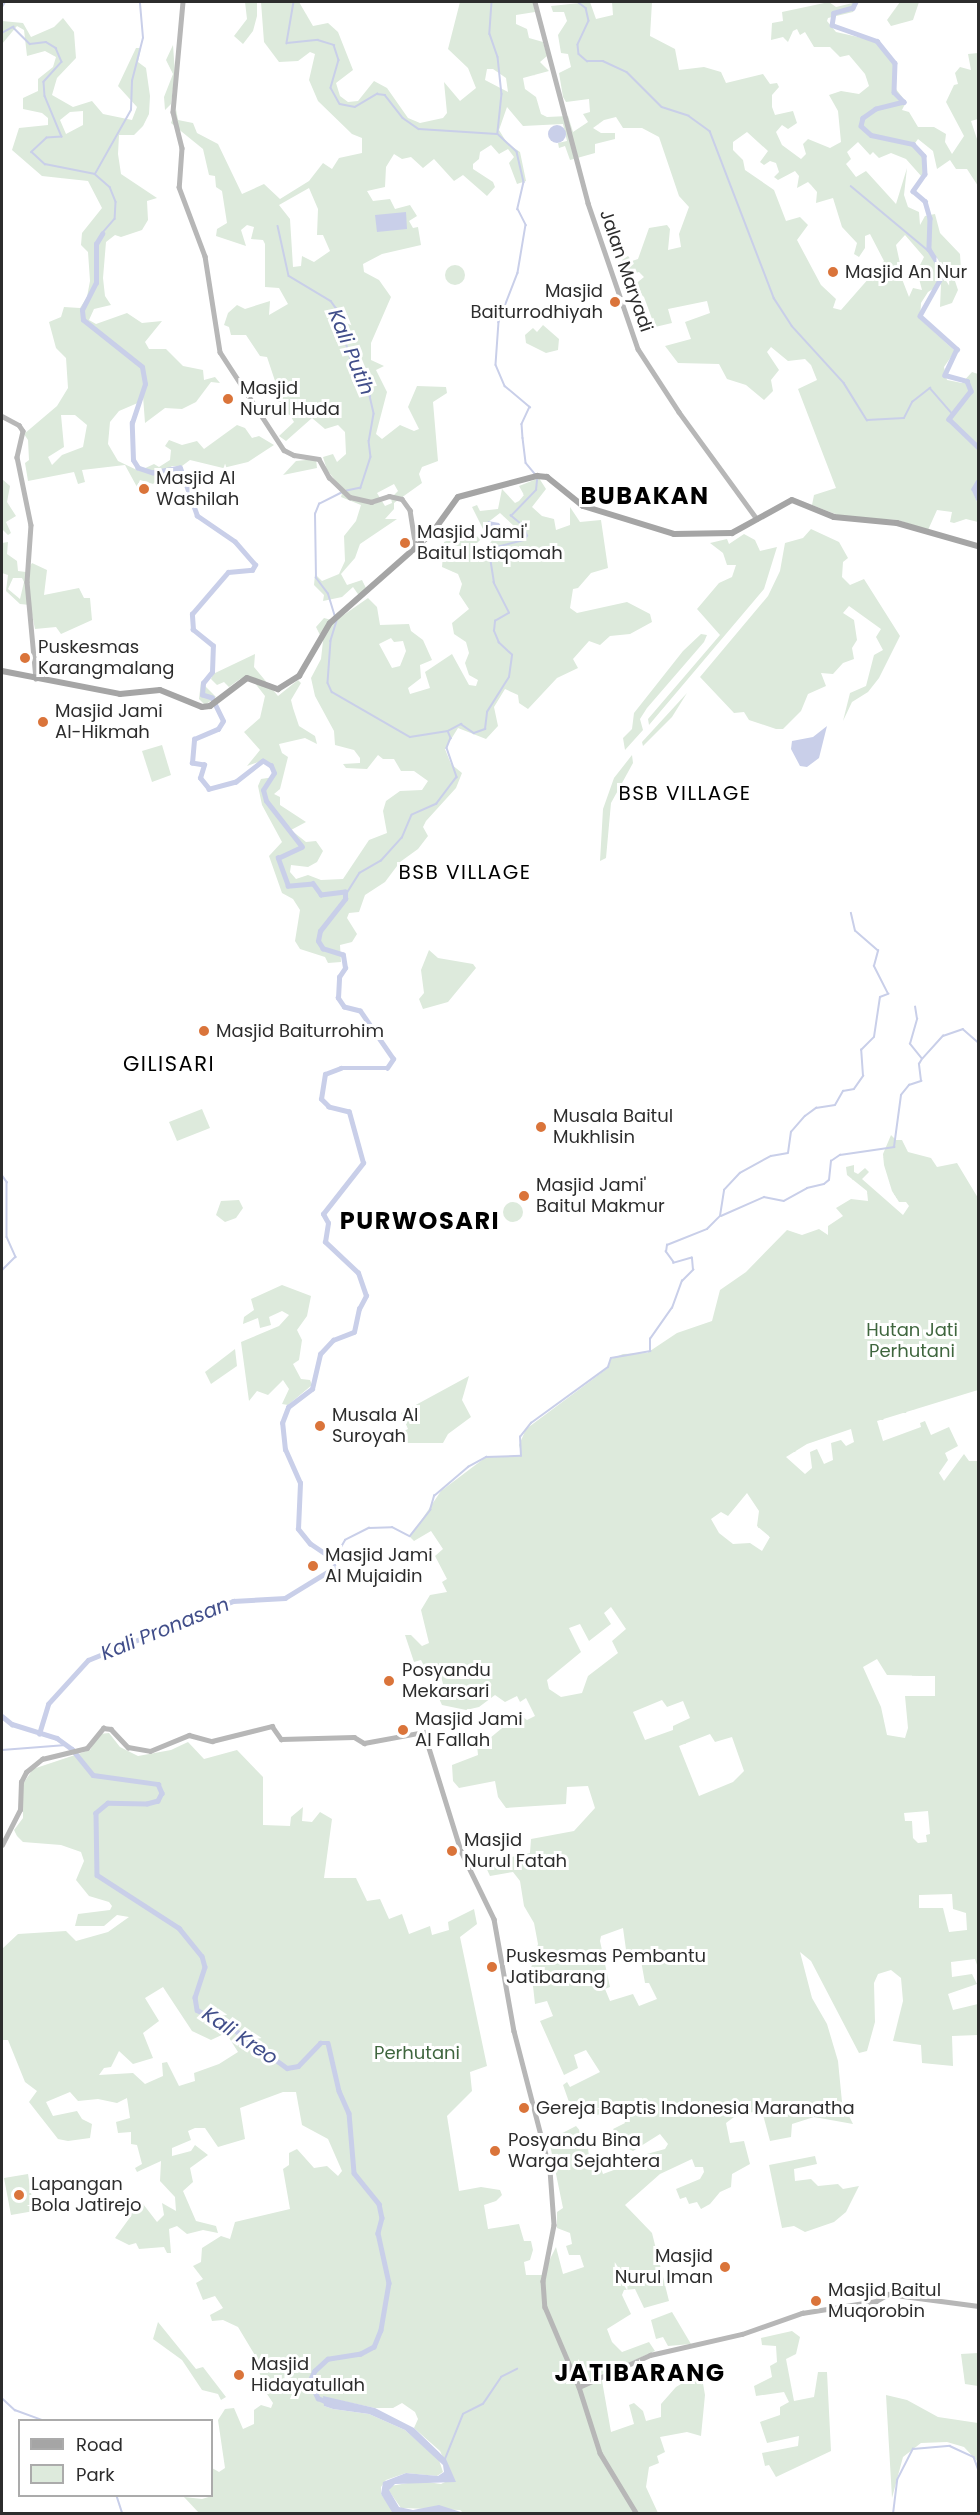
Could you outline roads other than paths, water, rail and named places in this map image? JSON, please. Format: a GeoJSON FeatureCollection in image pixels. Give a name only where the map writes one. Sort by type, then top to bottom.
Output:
{"type":"FeatureCollection","features":[{"type":"Feature","properties":{"kind":"main road"},"geometry":{"type":"LineString","coordinates":[[2,671],[120,694],[162,691],[198,707],[214,701],[247,678],[272,689],[290,683],[310,663],[330,623],[416,547],[461,495],[537,476],[547,477],[587,508],[668,533],[728,533],[792,500],[834,517],[897,523],[978,546]]}},
{"type":"Feature","properties":{"kind":"street"},"geometry":{"type":"LineString","coordinates":[[183,2],[185,13],[176,44],[172,112],[182,148],[178,182],[183,204],[205,255],[214,331],[226,364],[282,447],[294,455],[319,459],[342,491],[362,501],[389,496],[404,502],[416,547]]}},
{"type":"Feature","properties":{"kind":"street","name":"Jalan Maryadi"},"geometry":{"type":"LineString","coordinates":[[535,2],[588,202],[638,349],[673,404],[757,519]]}},
{"type":"Feature","properties":{"kind":"street"},"geometry":{"type":"LineString","coordinates":[[2,416],[19,425],[22,431],[17,457],[31,525],[27,582],[36,679]]}},
{"type":"Feature","properties":{"kind":"street"},"geometry":{"type":"LineString","coordinates":[[2,1845],[21,1810],[23,1776],[42,1759],[84,1750],[98,1732],[106,1728],[128,1747],[150,1751],[189,1735],[212,1741],[268,1727],[275,1728],[281,1739],[354,1737],[364,1743],[424,1732],[461,1851],[490,1909],[514,2031],[550,2170],[554,2225],[542,2295],[579,2387],[600,2453],[637,2514]]}},
{"type":"Feature","properties":{"kind":"street"},"geometry":{"type":"LineString","coordinates":[[579,2387],[650,2355],[729,2338],[802,2313],[876,2301],[898,2293],[978,2306]]}},
{"type":"Feature","properties":{"kind":"water"},"geometry":{"type":"Polygon","coordinates":[[[553,125],[561,125],[566,130],[564,141],[553,143],[548,138],[548,130],[553,125]]]}},
{"type":"Feature","properties":{"kind":"water"},"geometry":{"type":"Polygon","coordinates":[[[406,212],[407,229],[377,232],[375,215],[406,212]]]}},
{"type":"Feature","properties":{"kind":"water"},"geometry":{"type":"Polygon","coordinates":[[[488,521],[499,523],[507,536],[492,538],[486,528],[488,521]]]}},
{"type":"Feature","properties":{"kind":"water"},"geometry":{"type":"Polygon","coordinates":[[[827,726],[819,758],[807,767],[800,766],[791,749],[792,741],[813,737],[827,726]]]}},
{"type":"Feature","properties":{"kind":"water"},"geometry":{"type":"Polygon","coordinates":[[[323,2396],[375,2408],[414,2428],[446,2459],[456,2482],[395,2484],[389,2490],[399,2507],[413,2510],[439,2505],[464,2513],[392,2512],[381,2494],[383,2482],[406,2473],[438,2476],[444,2472],[443,2465],[405,2430],[369,2414],[324,2406],[323,2396]]]}},
{"type":"Feature","properties":{"kind":"waterway"},"geometry":{"type":"LineString","coordinates":[[2,7],[5,2]]}},
{"type":"Feature","properties":{"kind":"waterway"},"geometry":{"type":"LineString","coordinates":[[95,174],[131,110],[132,81],[143,38],[140,2]]}},
{"type":"Feature","properties":{"kind":"waterway"},"geometry":{"type":"LineString","coordinates":[[294,2],[287,43],[318,40],[334,45],[339,60],[331,88],[340,104],[355,107],[377,94],[385,95],[403,118],[419,129],[497,134]]}},
{"type":"Feature","properties":{"kind":"waterway"},"geometry":{"type":"LineString","coordinates":[[492,2],[490,34],[498,57],[502,94],[498,133]]}},
{"type":"Feature","properties":{"kind":"waterway"},"geometry":{"type":"LineString","coordinates":[[578,2],[586,8],[589,21],[578,45],[579,54],[587,61],[603,61],[627,72],[662,107],[689,116],[710,131],[774,298],[792,326],[844,383],[867,420],[904,418],[912,402],[930,388],[951,412]]}},
{"type":"Feature","properties":{"kind":"waterway"},"geometry":{"type":"LineString","coordinates":[[856,2],[853,8],[834,13],[832,25],[877,41],[895,63],[894,92],[904,102],[876,109],[863,118],[861,126],[871,135],[913,144],[924,156],[925,174],[913,191],[925,201],[930,218],[929,249],[944,273],[920,316],[957,349],[945,375],[967,381],[971,391],[949,419],[978,447]]}},
{"type":"Feature","properties":{"kind":"waterway"},"geometry":{"type":"LineString","coordinates":[[2,33],[13,27],[30,44],[46,42],[56,48],[62,62],[44,82],[45,96],[62,137],[47,138],[32,152],[45,164],[95,174],[110,187],[116,202],[115,219],[102,234]]}},
{"type":"Feature","properties":{"kind":"waterway"},"geometry":{"type":"LineString","coordinates":[[498,134],[517,152],[524,182],[518,209],[526,225],[518,273],[499,322],[496,365],[505,386],[530,407],[522,424],[523,438],[526,463],[536,475]]}},
{"type":"Feature","properties":{"kind":"waterway"},"geometry":{"type":"LineString","coordinates":[[851,186],[930,252]]}},
{"type":"Feature","properties":{"kind":"waterway","name":"Kali Putih"},"geometry":{"type":"LineString","coordinates":[[278,226],[289,276],[331,301],[336,308],[352,363],[370,396],[374,414],[369,441],[371,457],[361,488],[347,491]]}},
{"type":"Feature","properties":{"kind":"waterway","name":"Kali Pronasan"},"geometry":{"type":"LineString","coordinates":[[39,1734],[48,1704],[88,1660],[233,1601],[285,1598],[334,1568],[331,1558],[310,1544],[298,1529],[300,1483],[285,1450],[282,1423],[288,1407],[312,1389],[320,1354],[333,1340],[354,1332],[359,1309],[366,1296],[358,1273],[325,1242],[328,1223],[323,1214],[363,1163],[349,1112],[329,1107],[321,1099],[325,1074],[341,1068],[387,1068],[393,1059],[360,1011],[344,1007],[338,998],[339,977],[345,968],[343,955],[323,949],[318,941],[320,931],[345,899],[345,892],[321,895],[313,884],[288,886],[278,858],[302,847],[266,801],[263,790],[274,773],[271,766],[263,761],[236,782],[209,789],[200,778],[204,765],[192,763],[194,739],[218,729],[223,721],[212,698],[202,695],[203,683],[212,672],[213,646],[193,630],[192,614],[228,572],[252,570],[255,565],[235,542],[197,516],[180,468],[153,473],[138,468],[133,460],[132,423],[145,384],[142,367],[83,320],[82,310],[96,283],[96,244],[102,234]]}},
{"type":"Feature","properties":{"kind":"waterway"},"geometry":{"type":"LineString","coordinates":[[448,731],[461,724],[474,733],[485,729],[487,712],[509,677],[512,655],[499,643],[494,631],[495,621],[509,613],[494,583],[490,558],[481,556],[481,551],[524,540],[527,536],[523,526],[511,516],[536,490],[537,480]]}},
{"type":"Feature","properties":{"kind":"waterway"},"geometry":{"type":"LineString","coordinates":[[978,482],[974,489],[978,498]]}},
{"type":"Feature","properties":{"kind":"waterway","name":"Kali Putih"},"geometry":{"type":"LineString","coordinates":[[335,617],[328,594],[316,578],[315,514],[319,504],[343,492]]}},
{"type":"Feature","properties":{"kind":"waterway","name":"Kali Putih"},"geometry":{"type":"LineString","coordinates":[[337,621],[331,641],[328,683],[332,692],[410,737],[448,731],[451,738],[447,748],[457,777],[437,804],[412,815],[402,838],[381,861],[360,873],[346,895]]}},
{"type":"Feature","properties":{"kind":"waterway"},"geometry":{"type":"LineString","coordinates":[[333,1561],[345,1540],[369,1528],[392,1527],[410,1536],[430,1510],[434,1496],[468,1467],[486,1457],[521,1456],[520,1437],[531,1423],[608,1367],[611,1358],[650,1351],[650,1339],[672,1308],[682,1281],[693,1270],[692,1258],[674,1263],[666,1252],[667,1245],[707,1229],[720,1216],[724,1190],[740,1173],[771,1156],[788,1153],[791,1132],[805,1116],[816,1108],[835,1105],[843,1091],[854,1089],[863,1076],[861,1050],[874,1037],[880,997],[888,994],[874,966],[878,951],[855,931],[851,913]]}},
{"type":"Feature","properties":{"kind":"waterway"},"geometry":{"type":"LineString","coordinates":[[721,1216],[764,1197],[784,1201],[807,1188],[824,1184],[829,1180],[831,1161],[840,1155],[894,1147],[901,1095],[909,1085],[921,1081],[919,1064],[922,1059],[910,1044],[917,1019],[915,1007]]}},
{"type":"Feature","properties":{"kind":"waterway"},"geometry":{"type":"LineString","coordinates":[[923,1058],[943,1036],[963,1029],[978,1042]]}},
{"type":"Feature","properties":{"kind":"waterway"},"geometry":{"type":"LineString","coordinates":[[2,1175],[7,1182],[7,1237],[16,1257],[2,1271]]}},
{"type":"Feature","properties":{"kind":"waterway","name":"Kali Kreo"},"geometry":{"type":"LineString","coordinates":[[2,1716],[12,1724],[57,1738],[72,1749],[93,1775],[158,1784],[162,1793],[158,1801],[147,1804],[108,1803],[96,1813],[97,1875],[179,1928],[202,1956],[205,1967],[195,1997],[197,2010],[228,2025],[287,2068],[298,2066],[320,2043],[328,2043],[339,2091],[349,2113],[354,2173],[379,2204],[382,2218],[378,2233],[389,2283],[381,2330],[374,2347],[361,2354],[328,2359],[315,2371],[310,2381],[318,2398],[329,2403]]}},
{"type":"Feature","properties":{"kind":"waterway"},"geometry":{"type":"LineString","coordinates":[[2,1750],[66,1745]]}},
{"type":"Feature","properties":{"kind":"waterway"},"geometry":{"type":"LineString","coordinates":[[445,2459],[463,2414],[483,2404],[501,2377],[517,2369]]}},
{"type":"Feature","properties":{"kind":"waterway"},"geometry":{"type":"LineString","coordinates":[[2,2398],[15,2410],[39,2419]]}},
{"type":"Feature","properties":{"kind":"waterway"},"geometry":{"type":"LineString","coordinates":[[893,2514],[897,2480],[913,2449],[950,2446],[974,2457],[978,2468]]}},
{"type":"Feature","properties":{"kind":"waterway"},"geometry":{"type":"LineString","coordinates":[[117,2497],[123,2514]]}},
{"type":"Feature","properties":{"kind":"place","name":"Masjid An Nur"},"geometry":{"type":"Point","coordinates":[833,272]}},
{"type":"Feature","properties":{"kind":"place","name":"Masjid Baiturrodhiyah"},"geometry":{"type":"Point","coordinates":[615,302]}},
{"type":"Feature","properties":{"kind":"place","name":"Masjid Nurul Huda"},"geometry":{"type":"Point","coordinates":[228,399]}},
{"type":"Feature","properties":{"kind":"place","name":"Masjid Al Washilah"},"geometry":{"type":"Point","coordinates":[144,489]}},
{"type":"Feature","properties":{"kind":"place","name":"Masjid Jami' Baitul Istiqomah"},"geometry":{"type":"Point","coordinates":[405,543]}},
{"type":"Feature","properties":{"kind":"place","name":"Puskesmas Karangmalang"},"geometry":{"type":"Point","coordinates":[25,658]}},
{"type":"Feature","properties":{"kind":"place","name":"Masjid Jami Al-Hikmah"},"geometry":{"type":"Point","coordinates":[43,722]}},
{"type":"Feature","properties":{"kind":"place","name":"Masjid Baiturrohim"},"geometry":{"type":"Point","coordinates":[204,1031]}},
{"type":"Feature","properties":{"kind":"place","name":"Musala Baitul Mukhlisin"},"geometry":{"type":"Point","coordinates":[541,1127]}},
{"type":"Feature","properties":{"kind":"place","name":"Masjid Jami' Baitul Makmur"},"geometry":{"type":"Point","coordinates":[524,1196]}},
{"type":"Feature","properties":{"kind":"place","name":"Musala Al Suroyah"},"geometry":{"type":"Point","coordinates":[320,1426]}},
{"type":"Feature","properties":{"kind":"place","name":"Masjid Jami Al Mujaidin"},"geometry":{"type":"Point","coordinates":[313,1566]}},
{"type":"Feature","properties":{"kind":"place","name":"Posyandu Mekarsari"},"geometry":{"type":"Point","coordinates":[389,1681]}},
{"type":"Feature","properties":{"kind":"place","name":"Masjid Jami Al Fallah"},"geometry":{"type":"Point","coordinates":[403,1730]}},
{"type":"Feature","properties":{"kind":"place","name":"Masjid Nurul Fatah"},"geometry":{"type":"Point","coordinates":[452,1851]}},
{"type":"Feature","properties":{"kind":"place","name":"Puskesmas Pembantu Jatibarang"},"geometry":{"type":"Point","coordinates":[492,1967]}},
{"type":"Feature","properties":{"kind":"place","name":"Gereja Baptis Indonesia Maranatha"},"geometry":{"type":"Point","coordinates":[524,2108]}},
{"type":"Feature","properties":{"kind":"place","name":"Posyandu Bina Warga Sejahtera"},"geometry":{"type":"Point","coordinates":[495,2151]}},
{"type":"Feature","properties":{"kind":"place","name":"Lapangan Bola Jatirejo"},"geometry":{"type":"Point","coordinates":[19,2195]}},
{"type":"Feature","properties":{"kind":"place","name":"Masjid Nurul Iman"},"geometry":{"type":"Point","coordinates":[725,2267]}},
{"type":"Feature","properties":{"kind":"place","name":"Masjid Baitul Muqorobin"},"geometry":{"type":"Point","coordinates":[816,2301]}},
{"type":"Feature","properties":{"kind":"place","name":"Masjid Hidayatullah"},"geometry":{"type":"Point","coordinates":[239,2375]}},
{"type":"Feature","properties":{"kind":"district","name":"BUBAKAN"},"geometry":{"type":"Point","coordinates":[645,496]}},
{"type":"Feature","properties":{"kind":"district","name":"BSB VILLAGE"},"geometry":{"type":"Point","coordinates":[685,793]}},
{"type":"Feature","properties":{"kind":"district","name":"BSB VILLAGE"},"geometry":{"type":"Point","coordinates":[465,872]}},
{"type":"Feature","properties":{"kind":"district","name":"GILISARI"},"geometry":{"type":"Point","coordinates":[169,1064]}},
{"type":"Feature","properties":{"kind":"district","name":"PURWOSARI"},"geometry":{"type":"Point","coordinates":[420,1221]}},
{"type":"Feature","properties":{"kind":"district","name":"JATIBARANG"},"geometry":{"type":"Point","coordinates":[640,2373]}},
{"type":"Feature","properties":{"kind":"park label","name":"Hutan Jati Perhutani"},"geometry":{"type":"Point","coordinates":[912,1341]}},
{"type":"Feature","properties":{"kind":"park label","name":"Perhutani"},"geometry":{"type":"Point","coordinates":[417,2053]}}]}
